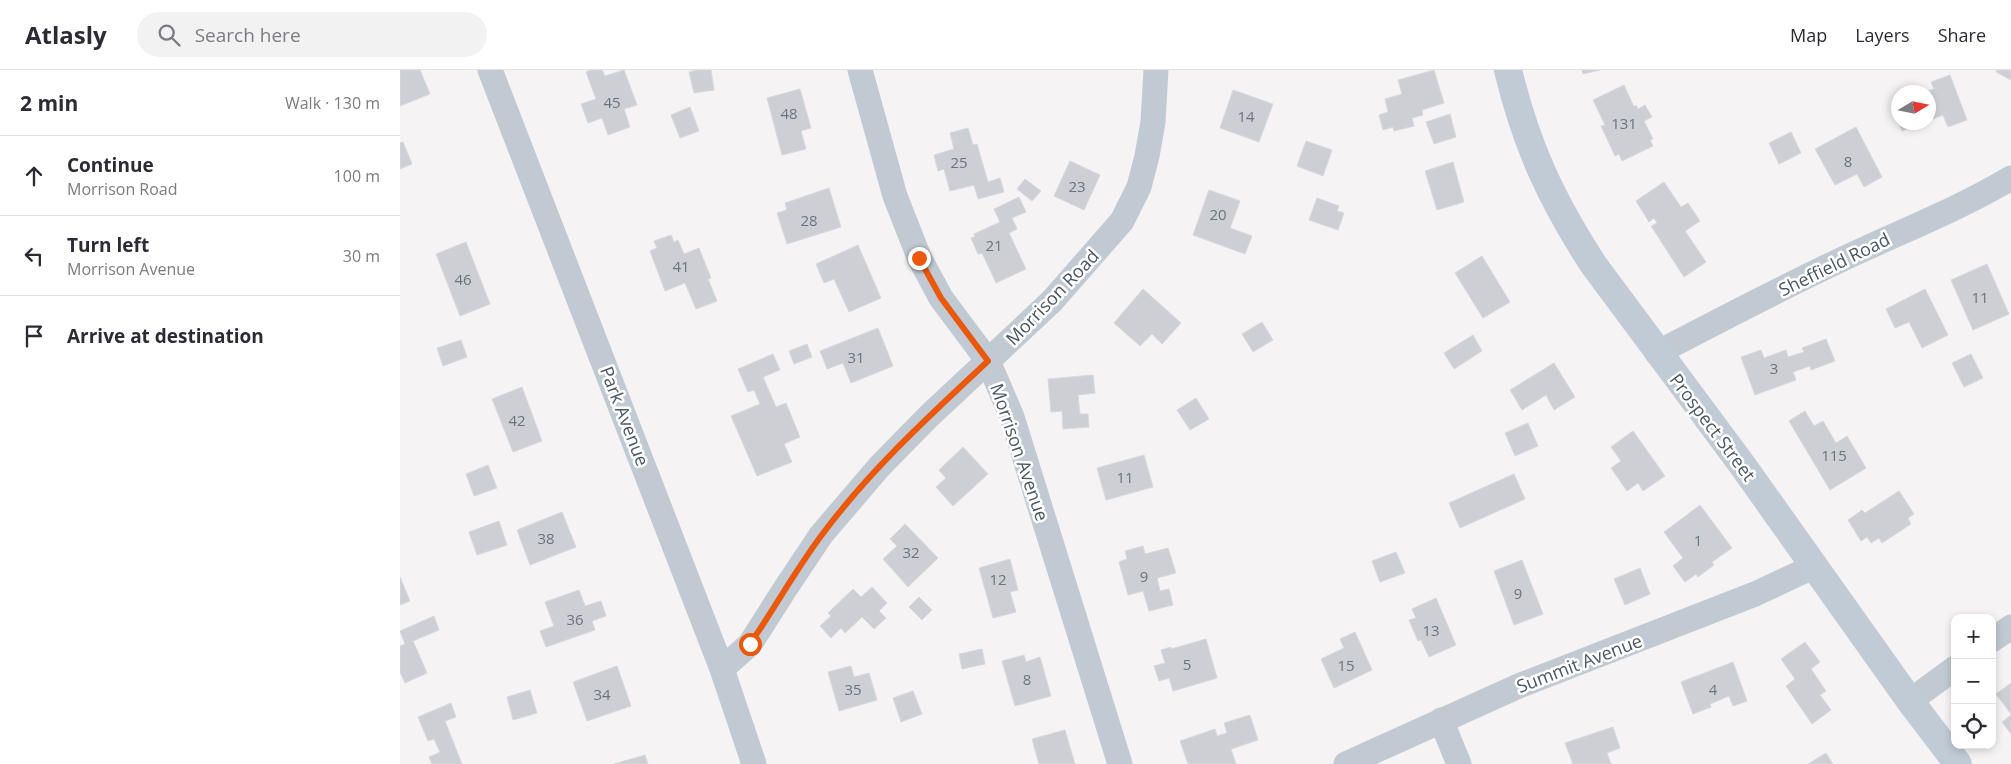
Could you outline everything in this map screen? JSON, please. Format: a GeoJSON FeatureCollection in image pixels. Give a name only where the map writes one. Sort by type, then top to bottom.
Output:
{"type":"FeatureCollection","features":[{"type":"Feature","properties":{"kind":"main road","name":"Prospect Street"},"geometry":{"type":"LineString","coordinates":[[1508,70],[1526,133],[1554,199],[1592,264],[1743,466],[1910,701],[1958,764]]}},
{"type":"Feature","properties":{"kind":"street","name":"Park Avenue"},"geometry":{"type":"LineString","coordinates":[[490,70],[722,669],[754,764]]}},
{"type":"Feature","properties":{"kind":"street","name":"Morrison Avenue"},"geometry":{"type":"LineString","coordinates":[[860,70],[895,196],[919,258],[941,298],[988,361],[1012,418],[1120,764]]}},
{"type":"Feature","properties":{"kind":"street","name":"Morrison Road"},"geometry":{"type":"LineString","coordinates":[[722,669],[750,644],[805,558],[879,467],[1052,301],[1122,221],[1139,187],[1147,156],[1153,122],[1156,70]]}},
{"type":"Feature","properties":{"kind":"street","name":"Sheffield Road"},"geometry":{"type":"LineString","coordinates":[[1657,353],[1726,316],[1847,257],[1978,197],[2011,178]]}},
{"type":"Feature","properties":{"kind":"street","name":"Summit Avenue"},"geometry":{"type":"LineString","coordinates":[[1346,764],[1522,685],[1755,594],[1815,566]]}},
{"type":"Feature","properties":{"kind":"street"},"geometry":{"type":"LineString","coordinates":[[1996,637],[2011,627]]}},
{"type":"Feature","properties":{"kind":"street"},"geometry":{"type":"LineString","coordinates":[[1910,701],[1951,671]]}},
{"type":"Feature","properties":{"kind":"street"},"geometry":{"type":"LineString","coordinates":[[1441,720],[1459,764]]}},
{"type":"Feature","properties":{"kind":"building"},"geometry":{"type":"Polygon","coordinates":[[[400,70],[420,70],[430,94],[400,106],[400,70]]]}},
{"type":"Feature","properties":{"kind":"building"},"geometry":{"type":"Polygon","coordinates":[[[602,70],[605,76],[624,70],[637,105],[624,109],[630,127],[608,135],[602,118],[588,123],[581,104],[596,99],[586,72],[602,70]]]}},
{"type":"Feature","properties":{"kind":"building"},"geometry":{"type":"Polygon","coordinates":[[[711,70],[714,90],[694,93],[689,72],[711,70]]]}},
{"type":"Feature","properties":{"kind":"building"},"geometry":{"type":"Polygon","coordinates":[[[1434,70],[1444,103],[1422,110],[1423,115],[1412,118],[1414,126],[1394,131],[1393,127],[1383,130],[1379,115],[1388,112],[1385,99],[1402,94],[1398,80],[1434,70]]]}},
{"type":"Feature","properties":{"kind":"building"},"geometry":{"type":"Polygon","coordinates":[[[1582,70],[1600,70],[1583,74],[1582,70]]]}},
{"type":"Feature","properties":{"kind":"building"},"geometry":{"type":"Polygon","coordinates":[[[1997,70],[2011,70],[2011,80],[1996,72],[1997,70]]]}},
{"type":"Feature","properties":{"kind":"building"},"geometry":{"type":"Polygon","coordinates":[[[1950,75],[1967,120],[1948,127],[1943,115],[1936,118],[1936,85],[1932,85],[1931,82],[1950,75]]]}},
{"type":"Feature","properties":{"kind":"building"},"geometry":{"type":"Polygon","coordinates":[[[1624,85],[1634,107],[1636,105],[1638,109],[1645,105],[1652,117],[1644,121],[1653,139],[1650,140],[1653,146],[1622,161],[1619,154],[1615,156],[1601,126],[1605,125],[1593,100],[1624,85]]]}},
{"type":"Feature","properties":{"kind":"building"},"geometry":{"type":"Polygon","coordinates":[[[800,89],[811,128],[801,131],[806,149],[782,155],[767,98],[800,89]]]}},
{"type":"Feature","properties":{"kind":"building"},"geometry":{"type":"Polygon","coordinates":[[[1233,90],[1273,104],[1259,142],[1220,128],[1233,90]]]}},
{"type":"Feature","properties":{"kind":"building"},"geometry":{"type":"Polygon","coordinates":[[[690,107],[699,131],[680,138],[671,115],[690,107]]]}},
{"type":"Feature","properties":{"kind":"building"},"geometry":{"type":"Polygon","coordinates":[[[1450,114],[1456,137],[1434,144],[1426,122],[1450,114]]]}},
{"type":"Feature","properties":{"kind":"building"},"geometry":{"type":"Polygon","coordinates":[[[1856,127],[1882,177],[1864,187],[1857,174],[1835,185],[1815,149],[1856,127]]]}},
{"type":"Feature","properties":{"kind":"building"},"geometry":{"type":"Polygon","coordinates":[[[968,128],[973,145],[977,144],[988,182],[1000,178],[1004,192],[978,199],[974,185],[950,191],[944,169],[938,171],[934,155],[954,149],[950,133],[968,128]]]}},
{"type":"Feature","properties":{"kind":"building"},"geometry":{"type":"Polygon","coordinates":[[[1791,132],[1801,153],[1779,164],[1769,143],[1791,132]]]}},
{"type":"Feature","properties":{"kind":"building"},"geometry":{"type":"Polygon","coordinates":[[[1306,141],[1332,150],[1323,176],[1297,166],[1306,141]]]}},
{"type":"Feature","properties":{"kind":"building"},"geometry":{"type":"Polygon","coordinates":[[[403,142],[412,164],[400,169],[400,143],[403,142]]]}},
{"type":"Feature","properties":{"kind":"building"},"geometry":{"type":"Polygon","coordinates":[[[1070,161],[1100,175],[1084,210],[1054,196],[1070,161]]]}},
{"type":"Feature","properties":{"kind":"building"},"geometry":{"type":"Polygon","coordinates":[[[1453,162],[1464,202],[1437,210],[1425,171],[1453,162]]]}},
{"type":"Feature","properties":{"kind":"building"},"geometry":{"type":"Polygon","coordinates":[[[1025,179],[1041,191],[1032,201],[1017,189],[1025,179]]]}},
{"type":"Feature","properties":{"kind":"building"},"geometry":{"type":"Polygon","coordinates":[[[1664,182],[1681,207],[1688,203],[1700,221],[1685,231],[1706,262],[1684,277],[1651,226],[1657,223],[1654,218],[1649,222],[1636,201],[1664,182]]]}},
{"type":"Feature","properties":{"kind":"building"},"geometry":{"type":"Polygon","coordinates":[[[829,188],[841,227],[787,244],[777,213],[787,210],[785,203],[829,188]]]}},
{"type":"Feature","properties":{"kind":"building"},"geometry":{"type":"Polygon","coordinates":[[[1209,190],[1240,201],[1230,228],[1252,236],[1245,254],[1193,235],[1209,190]]]}},
{"type":"Feature","properties":{"kind":"building"},"geometry":{"type":"Polygon","coordinates":[[[1019,197],[1026,212],[1012,218],[1017,229],[1009,233],[1026,269],[996,283],[982,253],[978,254],[971,238],[975,237],[974,234],[1000,222],[994,209],[1019,197]]]}},
{"type":"Feature","properties":{"kind":"building"},"geometry":{"type":"Polygon","coordinates":[[[1317,198],[1339,206],[1337,211],[1344,213],[1338,230],[1309,220],[1317,198]]]}},
{"type":"Feature","properties":{"kind":"building"},"geometry":{"type":"Polygon","coordinates":[[[671,235],[674,242],[678,240],[684,254],[699,248],[711,278],[708,279],[717,301],[696,309],[685,283],[665,291],[650,251],[657,248],[654,241],[671,235]]]}},
{"type":"Feature","properties":{"kind":"building"},"geometry":{"type":"Polygon","coordinates":[[[466,242],[490,304],[460,316],[436,254],[466,242]]]}},
{"type":"Feature","properties":{"kind":"building"},"geometry":{"type":"Polygon","coordinates":[[[858,245],[881,298],[849,312],[834,279],[824,283],[816,264],[858,245]]]}},
{"type":"Feature","properties":{"kind":"building"},"geometry":{"type":"Polygon","coordinates":[[[1482,256],[1510,302],[1483,318],[1455,273],[1482,256]]]}},
{"type":"Feature","properties":{"kind":"building"},"geometry":{"type":"Polygon","coordinates":[[[1987,264],[2009,314],[1973,330],[1951,280],[1987,264]]]}},
{"type":"Feature","properties":{"kind":"building"},"geometry":{"type":"Polygon","coordinates":[[[1143,289],[1181,323],[1162,344],[1152,334],[1140,346],[1114,323],[1143,289]]]}},
{"type":"Feature","properties":{"kind":"building"},"geometry":{"type":"Polygon","coordinates":[[[1925,289],[1948,335],[1922,348],[1909,322],[1895,328],[1886,309],[1925,289]]]}},
{"type":"Feature","properties":{"kind":"building"},"geometry":{"type":"Polygon","coordinates":[[[1262,322],[1273,340],[1253,352],[1242,334],[1262,322]]]}},
{"type":"Feature","properties":{"kind":"building"},"geometry":{"type":"Polygon","coordinates":[[[878,328],[893,366],[851,383],[843,363],[827,369],[820,351],[878,328]]]}},
{"type":"Feature","properties":{"kind":"building"},"geometry":{"type":"Polygon","coordinates":[[[1473,335],[1482,351],[1454,369],[1444,353],[1473,335]]]}},
{"type":"Feature","properties":{"kind":"building"},"geometry":{"type":"Polygon","coordinates":[[[1826,339],[1835,361],[1811,370],[1810,366],[1793,372],[1796,380],[1755,395],[1741,357],[1761,350],[1764,358],[1786,350],[1788,357],[1804,352],[1802,348],[1826,339]]]}},
{"type":"Feature","properties":{"kind":"building"},"geometry":{"type":"Polygon","coordinates":[[[461,340],[467,357],[443,366],[437,348],[461,340]]]}},
{"type":"Feature","properties":{"kind":"building"},"geometry":{"type":"Polygon","coordinates":[[[807,344],[812,357],[794,364],[789,351],[807,344]]]}},
{"type":"Feature","properties":{"kind":"building"},"geometry":{"type":"Polygon","coordinates":[[[773,354],[780,370],[763,377],[776,407],[786,403],[800,437],[784,444],[792,462],[757,476],[731,416],[760,404],[754,390],[748,392],[738,369],[773,354]]]}},
{"type":"Feature","properties":{"kind":"building"},"geometry":{"type":"Polygon","coordinates":[[[1971,354],[1983,378],[1964,387],[1952,363],[1971,354]]]}},
{"type":"Feature","properties":{"kind":"building"},"geometry":{"type":"Polygon","coordinates":[[[1554,363],[1575,397],[1554,410],[1546,395],[1522,410],[1510,390],[1554,363]]]}},
{"type":"Feature","properties":{"kind":"building"},"geometry":{"type":"Polygon","coordinates":[[[1093,375],[1095,393],[1078,395],[1080,414],[1088,414],[1089,427],[1063,429],[1062,411],[1051,412],[1048,379],[1093,375]]]}},
{"type":"Feature","properties":{"kind":"building"},"geometry":{"type":"Polygon","coordinates":[[[522,387],[542,441],[513,452],[492,399],[522,387]]]}},
{"type":"Feature","properties":{"kind":"building"},"geometry":{"type":"Polygon","coordinates":[[[1196,398],[1209,419],[1190,430],[1177,410],[1196,398]]]}},
{"type":"Feature","properties":{"kind":"building"},"geometry":{"type":"Polygon","coordinates":[[[1805,411],[1814,426],[1823,421],[1836,443],[1847,436],[1866,468],[1830,490],[1789,421],[1805,411]]]}},
{"type":"Feature","properties":{"kind":"building"},"geometry":{"type":"Polygon","coordinates":[[[1528,423],[1538,446],[1515,456],[1505,433],[1528,423]]]}},
{"type":"Feature","properties":{"kind":"building"},"geometry":{"type":"Polygon","coordinates":[[[1633,431],[1665,476],[1643,491],[1638,483],[1627,491],[1611,468],[1621,461],[1611,447],[1633,431]]]}},
{"type":"Feature","properties":{"kind":"building"},"geometry":{"type":"Polygon","coordinates":[[[963,447],[988,474],[953,506],[936,487],[946,478],[939,470],[963,447]]]}},
{"type":"Feature","properties":{"kind":"building"},"geometry":{"type":"Polygon","coordinates":[[[1144,455],[1153,487],[1106,500],[1097,468],[1144,455]]]}},
{"type":"Feature","properties":{"kind":"building"},"geometry":{"type":"Polygon","coordinates":[[[488,465],[497,488],[474,496],[466,474],[488,465]]]}},
{"type":"Feature","properties":{"kind":"building"},"geometry":{"type":"Polygon","coordinates":[[[1514,474],[1525,499],[1460,528],[1449,503],[1514,474]]]}},
{"type":"Feature","properties":{"kind":"building"},"geometry":{"type":"Polygon","coordinates":[[[1899,491],[1914,514],[1908,518],[1911,524],[1882,543],[1879,538],[1871,543],[1867,537],[1861,541],[1848,520],[1862,510],[1865,513],[1899,491]]]}},
{"type":"Feature","properties":{"kind":"building"},"geometry":{"type":"Polygon","coordinates":[[[1700,505],[1732,548],[1712,562],[1714,565],[1698,577],[1696,574],[1685,582],[1673,566],[1683,558],[1664,532],[1700,505]]]}},
{"type":"Feature","properties":{"kind":"building"},"geometry":{"type":"Polygon","coordinates":[[[562,512],[576,547],[530,565],[517,530],[562,512]]]}},
{"type":"Feature","properties":{"kind":"building"},"geometry":{"type":"Polygon","coordinates":[[[499,521],[507,545],[477,555],[469,532],[499,521]]]}},
{"type":"Feature","properties":{"kind":"building"},"geometry":{"type":"Polygon","coordinates":[[[905,524],[938,558],[908,587],[883,559],[897,546],[890,539],[905,524]]]}},
{"type":"Feature","properties":{"kind":"building"},"geometry":{"type":"Polygon","coordinates":[[[1143,546],[1145,554],[1168,548],[1176,573],[1157,578],[1160,591],[1169,589],[1173,605],[1149,611],[1143,591],[1128,595],[1119,562],[1127,559],[1125,551],[1143,546]]]}},
{"type":"Feature","properties":{"kind":"building"},"geometry":{"type":"Polygon","coordinates":[[[1396,552],[1405,573],[1380,582],[1372,561],[1396,552]]]}},
{"type":"Feature","properties":{"kind":"building"},"geometry":{"type":"Polygon","coordinates":[[[1010,559],[1018,590],[1010,592],[1016,612],[993,618],[979,568],[1010,559]]]}},
{"type":"Feature","properties":{"kind":"building"},"geometry":{"type":"Polygon","coordinates":[[[1522,560],[1543,614],[1514,625],[1494,571],[1522,560]]]}},
{"type":"Feature","properties":{"kind":"building"},"geometry":{"type":"Polygon","coordinates":[[[1640,568],[1650,594],[1625,605],[1614,579],[1640,568]]]}},
{"type":"Feature","properties":{"kind":"building"},"geometry":{"type":"Polygon","coordinates":[[[400,577],[410,601],[400,605],[400,577]]]}},
{"type":"Feature","properties":{"kind":"building"},"geometry":{"type":"Polygon","coordinates":[[[872,587],[887,603],[879,611],[886,618],[874,629],[862,617],[845,633],[841,628],[831,638],[820,626],[831,616],[828,613],[853,589],[861,597],[872,587]]]}},
{"type":"Feature","properties":{"kind":"building"},"geometry":{"type":"Polygon","coordinates":[[[579,590],[585,606],[601,601],[606,616],[592,621],[595,630],[546,647],[540,631],[554,626],[545,602],[579,590]]]}},
{"type":"Feature","properties":{"kind":"building"},"geometry":{"type":"Polygon","coordinates":[[[919,597],[932,610],[922,620],[909,607],[919,597]]]}},
{"type":"Feature","properties":{"kind":"building"},"geometry":{"type":"Polygon","coordinates":[[[1436,598],[1456,645],[1429,657],[1421,640],[1418,641],[1409,620],[1416,618],[1412,609],[1436,598]]]}},
{"type":"Feature","properties":{"kind":"building"},"geometry":{"type":"Polygon","coordinates":[[[434,616],[439,630],[413,641],[427,673],[405,683],[400,672],[400,646],[405,644],[400,631],[434,616]]]}},
{"type":"Feature","properties":{"kind":"building"},"geometry":{"type":"Polygon","coordinates":[[[1355,632],[1372,670],[1334,688],[1321,659],[1344,648],[1340,639],[1355,632]]]}},
{"type":"Feature","properties":{"kind":"building"},"geometry":{"type":"Polygon","coordinates":[[[1206,639],[1217,678],[1173,691],[1169,678],[1159,681],[1154,666],[1165,663],[1161,650],[1206,639]]]}},
{"type":"Feature","properties":{"kind":"building"},"geometry":{"type":"Polygon","coordinates":[[[1805,642],[1820,662],[1811,669],[1826,691],[1820,695],[1831,710],[1812,724],[1786,686],[1795,679],[1781,659],[1805,642]]]}},
{"type":"Feature","properties":{"kind":"building"},"geometry":{"type":"Polygon","coordinates":[[[982,649],[985,664],[962,669],[959,654],[982,649]]]}},
{"type":"Feature","properties":{"kind":"building"},"geometry":{"type":"Polygon","coordinates":[[[1024,655],[1026,662],[1040,657],[1051,696],[1015,706],[1002,661],[1024,655]]]}},
{"type":"Feature","properties":{"kind":"building"},"geometry":{"type":"Polygon","coordinates":[[[1733,662],[1747,701],[1733,706],[1729,696],[1710,704],[1711,707],[1693,714],[1681,682],[1733,662]]]}},
{"type":"Feature","properties":{"kind":"building"},"geometry":{"type":"Polygon","coordinates":[[[617,666],[631,706],[587,721],[573,682],[617,666]]]}},
{"type":"Feature","properties":{"kind":"building"},"geometry":{"type":"Polygon","coordinates":[[[851,666],[854,677],[869,673],[877,700],[839,711],[828,672],[851,666]]]}},
{"type":"Feature","properties":{"kind":"building"},"geometry":{"type":"Polygon","coordinates":[[[2011,683],[2011,714],[1996,694],[2011,683]]]}},
{"type":"Feature","properties":{"kind":"building"},"geometry":{"type":"Polygon","coordinates":[[[530,690],[537,713],[513,720],[507,697],[530,690]]]}},
{"type":"Feature","properties":{"kind":"building"},"geometry":{"type":"Polygon","coordinates":[[[913,691],[922,714],[901,722],[893,698],[913,691]]]}},
{"type":"Feature","properties":{"kind":"building"},"geometry":{"type":"Polygon","coordinates":[[[451,703],[456,717],[445,721],[462,764],[432,764],[429,757],[440,752],[434,739],[428,741],[418,717],[451,703]]]}},
{"type":"Feature","properties":{"kind":"building"},"geometry":{"type":"Polygon","coordinates":[[[1250,715],[1258,740],[1231,749],[1236,764],[1188,764],[1180,741],[1215,729],[1217,736],[1227,733],[1224,723],[1250,715]]]}},
{"type":"Feature","properties":{"kind":"building"},"geometry":{"type":"Polygon","coordinates":[[[2011,715],[2011,734],[2002,722],[2011,715]]]}},
{"type":"Feature","properties":{"kind":"building"},"geometry":{"type":"Polygon","coordinates":[[[1613,727],[1620,748],[1607,753],[1611,764],[1573,764],[1565,743],[1613,727]]]}},
{"type":"Feature","properties":{"kind":"building"},"geometry":{"type":"Polygon","coordinates":[[[1065,730],[1075,764],[1039,764],[1032,739],[1065,730]]]}},
{"type":"Feature","properties":{"kind":"building"},"geometry":{"type":"Polygon","coordinates":[[[1826,753],[1833,764],[1808,764],[1826,753]]]}},
{"type":"Feature","properties":{"kind":"building"},"geometry":{"type":"Polygon","coordinates":[[[645,755],[648,764],[614,764],[645,755]]]}},
{"type":"Feature","properties":{"kind":"route"},"geometry":{"type":"LineString","coordinates":[[750,644],[805,558],[852,498],[879,467],[929,416],[988,361],[941,298],[919,258]]}}]}
